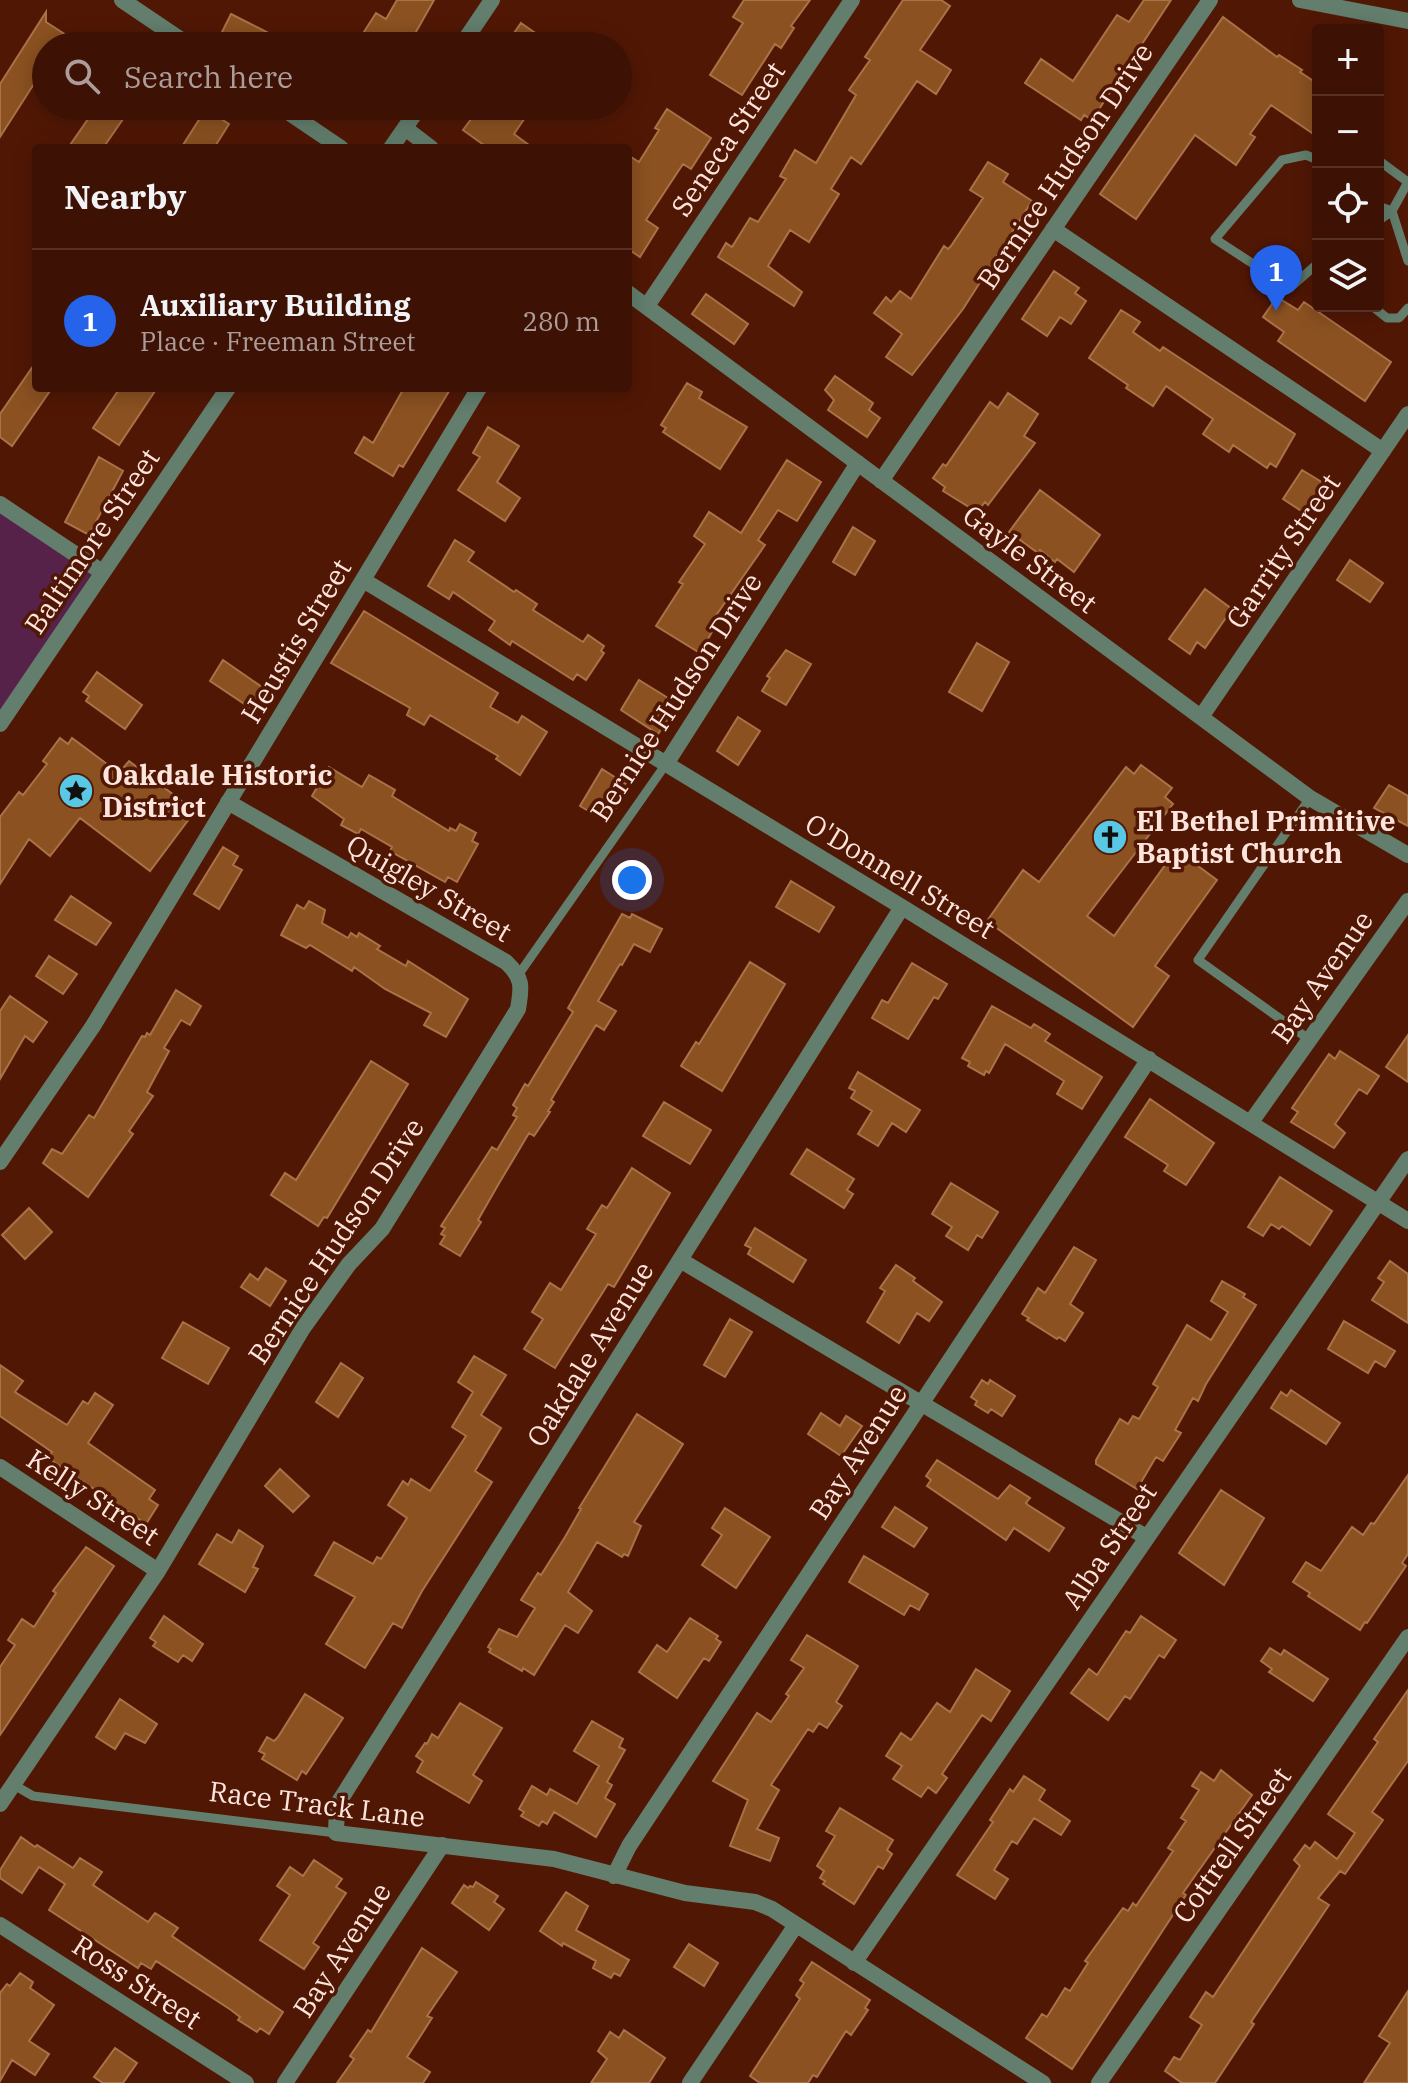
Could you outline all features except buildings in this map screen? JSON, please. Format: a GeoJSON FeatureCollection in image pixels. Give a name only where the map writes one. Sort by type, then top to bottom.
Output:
{"type":"FeatureCollection","features":[{"type":"Feature","properties":{"kind":"street"},"geometry":{"type":"LineString","coordinates":[[470,32],[492,0]]}},
{"type":"Feature","properties":{"kind":"street","name":"Seneca Street"},"geometry":{"type":"LineString","coordinates":[[647,306],[852,0]]}},
{"type":"Feature","properties":{"kind":"street","name":"Bernice Hudson Drive"},"geometry":{"type":"LineString","coordinates":[[881,481],[1210,0]]}},
{"type":"Feature","properties":{"kind":"street"},"geometry":{"type":"LineString","coordinates":[[1300,0],[1408,21]]}},
{"type":"Feature","properties":{"kind":"street"},"geometry":{"type":"LineString","coordinates":[[125,1],[170,32]]}},
{"type":"Feature","properties":{"kind":"street"},"geometry":{"type":"LineString","coordinates":[[300,120],[335,144]]}},
{"type":"Feature","properties":{"kind":"street"},"geometry":{"type":"LineString","coordinates":[[394,144],[410,120]]}},
{"type":"Feature","properties":{"kind":"street"},"geometry":{"type":"LineString","coordinates":[[405,128],[426,144]]}},
{"type":"Feature","properties":{"kind":"street"},"geometry":{"type":"LineString","coordinates":[[1053,229],[1383,451]]}},
{"type":"Feature","properties":{"kind":"street","name":"Gayle Street"},"geometry":{"type":"LineString","coordinates":[[632,296],[1310,798],[1408,855]]}},
{"type":"Feature","properties":{"kind":"street","name":"Baltimore Street"},"geometry":{"type":"LineString","coordinates":[[0,724],[225,392]]}},
{"type":"Feature","properties":{"kind":"street","name":"Heustis Street"},"geometry":{"type":"LineString","coordinates":[[0,1162],[93,1026],[477,392]]}},
{"type":"Feature","properties":{"kind":"street","name":"Garrity Street"},"geometry":{"type":"LineString","coordinates":[[1201,717],[1408,414]]}},
{"type":"Feature","properties":{"kind":"street","name":"Bernice Hudson Drive"},"geometry":{"type":"LineString","coordinates":[[666,764],[858,463]]}},
{"type":"Feature","properties":{"kind":"street"},"geometry":{"type":"LineString","coordinates":[[0,504],[102,572]]}},
{"type":"Feature","properties":{"kind":"street","name":"O'Donnell Street"},"geometry":{"type":"LineString","coordinates":[[363,580],[902,907],[1408,1221]]}},
{"type":"Feature","properties":{"kind":"street","name":"Quigley Street"},"geometry":{"type":"LineString","coordinates":[[228,802],[506,962],[519,974]]}},
{"type":"Feature","properties":{"kind":"street","name":"Bay Avenue"},"geometry":{"type":"LineString","coordinates":[[1251,1122],[1408,901]]}},
{"type":"Feature","properties":{"kind":"street","name":"Oakdale Avenue"},"geometry":{"type":"LineString","coordinates":[[336,1833],[337,1805],[902,907]]}},
{"type":"Feature","properties":{"kind":"street","name":"Bernice Hudson Drive"},"geometry":{"type":"LineString","coordinates":[[0,1804],[158,1571],[303,1328],[349,1264],[382,1229],[518,1009],[521,991],[519,974]]}},
{"type":"Feature","properties":{"kind":"street","name":"Bay Avenue"},"geometry":{"type":"LineString","coordinates":[[614,1876],[629,1846],[1149,1059]]}},
{"type":"Feature","properties":{"kind":"street","name":"Alba Street"},"geometry":{"type":"LineString","coordinates":[[854,1963],[1408,1159]]}},
{"type":"Feature","properties":{"kind":"street"},"geometry":{"type":"LineString","coordinates":[[680,1260],[1146,1537]]}},
{"type":"Feature","properties":{"kind":"street","name":"Kelly Street"},"geometry":{"type":"LineString","coordinates":[[0,1467],[158,1571]]}},
{"type":"Feature","properties":{"kind":"street","name":"Cottrell Street"},"geometry":{"type":"LineString","coordinates":[[1099,2083],[1408,1637]]}},
{"type":"Feature","properties":{"kind":"street","name":"Race Track Lane"},"geometry":{"type":"LineString","coordinates":[[336,1833],[554,1859],[614,1876]]}},
{"type":"Feature","properties":{"kind":"street","name":"Bay Avenue"},"geometry":{"type":"LineString","coordinates":[[285,2083],[442,1845]]}},
{"type":"Feature","properties":{"kind":"street"},"geometry":{"type":"LineString","coordinates":[[614,1876],[685,1893],[755,1902],[1043,2083]]}},
{"type":"Feature","properties":{"kind":"street","name":"Ross Street"},"geometry":{"type":"LineString","coordinates":[[0,1925],[246,2083]]}},
{"type":"Feature","properties":{"kind":"street"},"geometry":{"type":"LineString","coordinates":[[690,2083],[796,1925]]}},
{"type":"Feature","properties":{"kind":"lane"},"geometry":{"type":"LineString","coordinates":[[1312,158],[1306,155],[1282,160],[1215,239],[1290,288],[1312,268]]}},
{"type":"Feature","properties":{"kind":"lane"},"geometry":{"type":"LineString","coordinates":[[1384,164],[1408,182],[1392,211],[1384,217]]}},
{"type":"Feature","properties":{"kind":"lane"},"geometry":{"type":"LineString","coordinates":[[1384,208],[1392,211]]}},
{"type":"Feature","properties":{"kind":"lane"},"geometry":{"type":"LineString","coordinates":[[1392,211],[1408,261]]}},
{"type":"Feature","properties":{"kind":"lane"},"geometry":{"type":"LineString","coordinates":[[1380,312],[1387,318],[1399,318],[1408,308]]}},
{"type":"Feature","properties":{"kind":"lane","name":"Bernice Hudson Drive"},"geometry":{"type":"LineString","coordinates":[[519,974],[666,764]]}},
{"type":"Feature","properties":{"kind":"lane"},"geometry":{"type":"LineString","coordinates":[[1310,798],[1198,960],[1310,1040]]}},
{"type":"Feature","properties":{"kind":"lane","name":"Race Track Lane"},"geometry":{"type":"LineString","coordinates":[[14,1785],[33,1796],[336,1833]]}},
{"type":"Feature","properties":{"kind":"shaded area"},"geometry":{"type":"Polygon","coordinates":[[[0,512],[92,573],[0,716],[0,512]]]}},
{"type":"Feature","properties":{"kind":"place","name":"Auxiliary Building"},"geometry":{"type":"Point","coordinates":[1276,311]}},
{"type":"Feature","properties":{"kind":"place","name":"Oakdale Historic District"},"geometry":{"type":"Point","coordinates":[76,791]}},
{"type":"Feature","properties":{"kind":"place","name":"El Bethel Primitive Baptist Church"},"geometry":{"type":"Point","coordinates":[1110,837]}}]}
